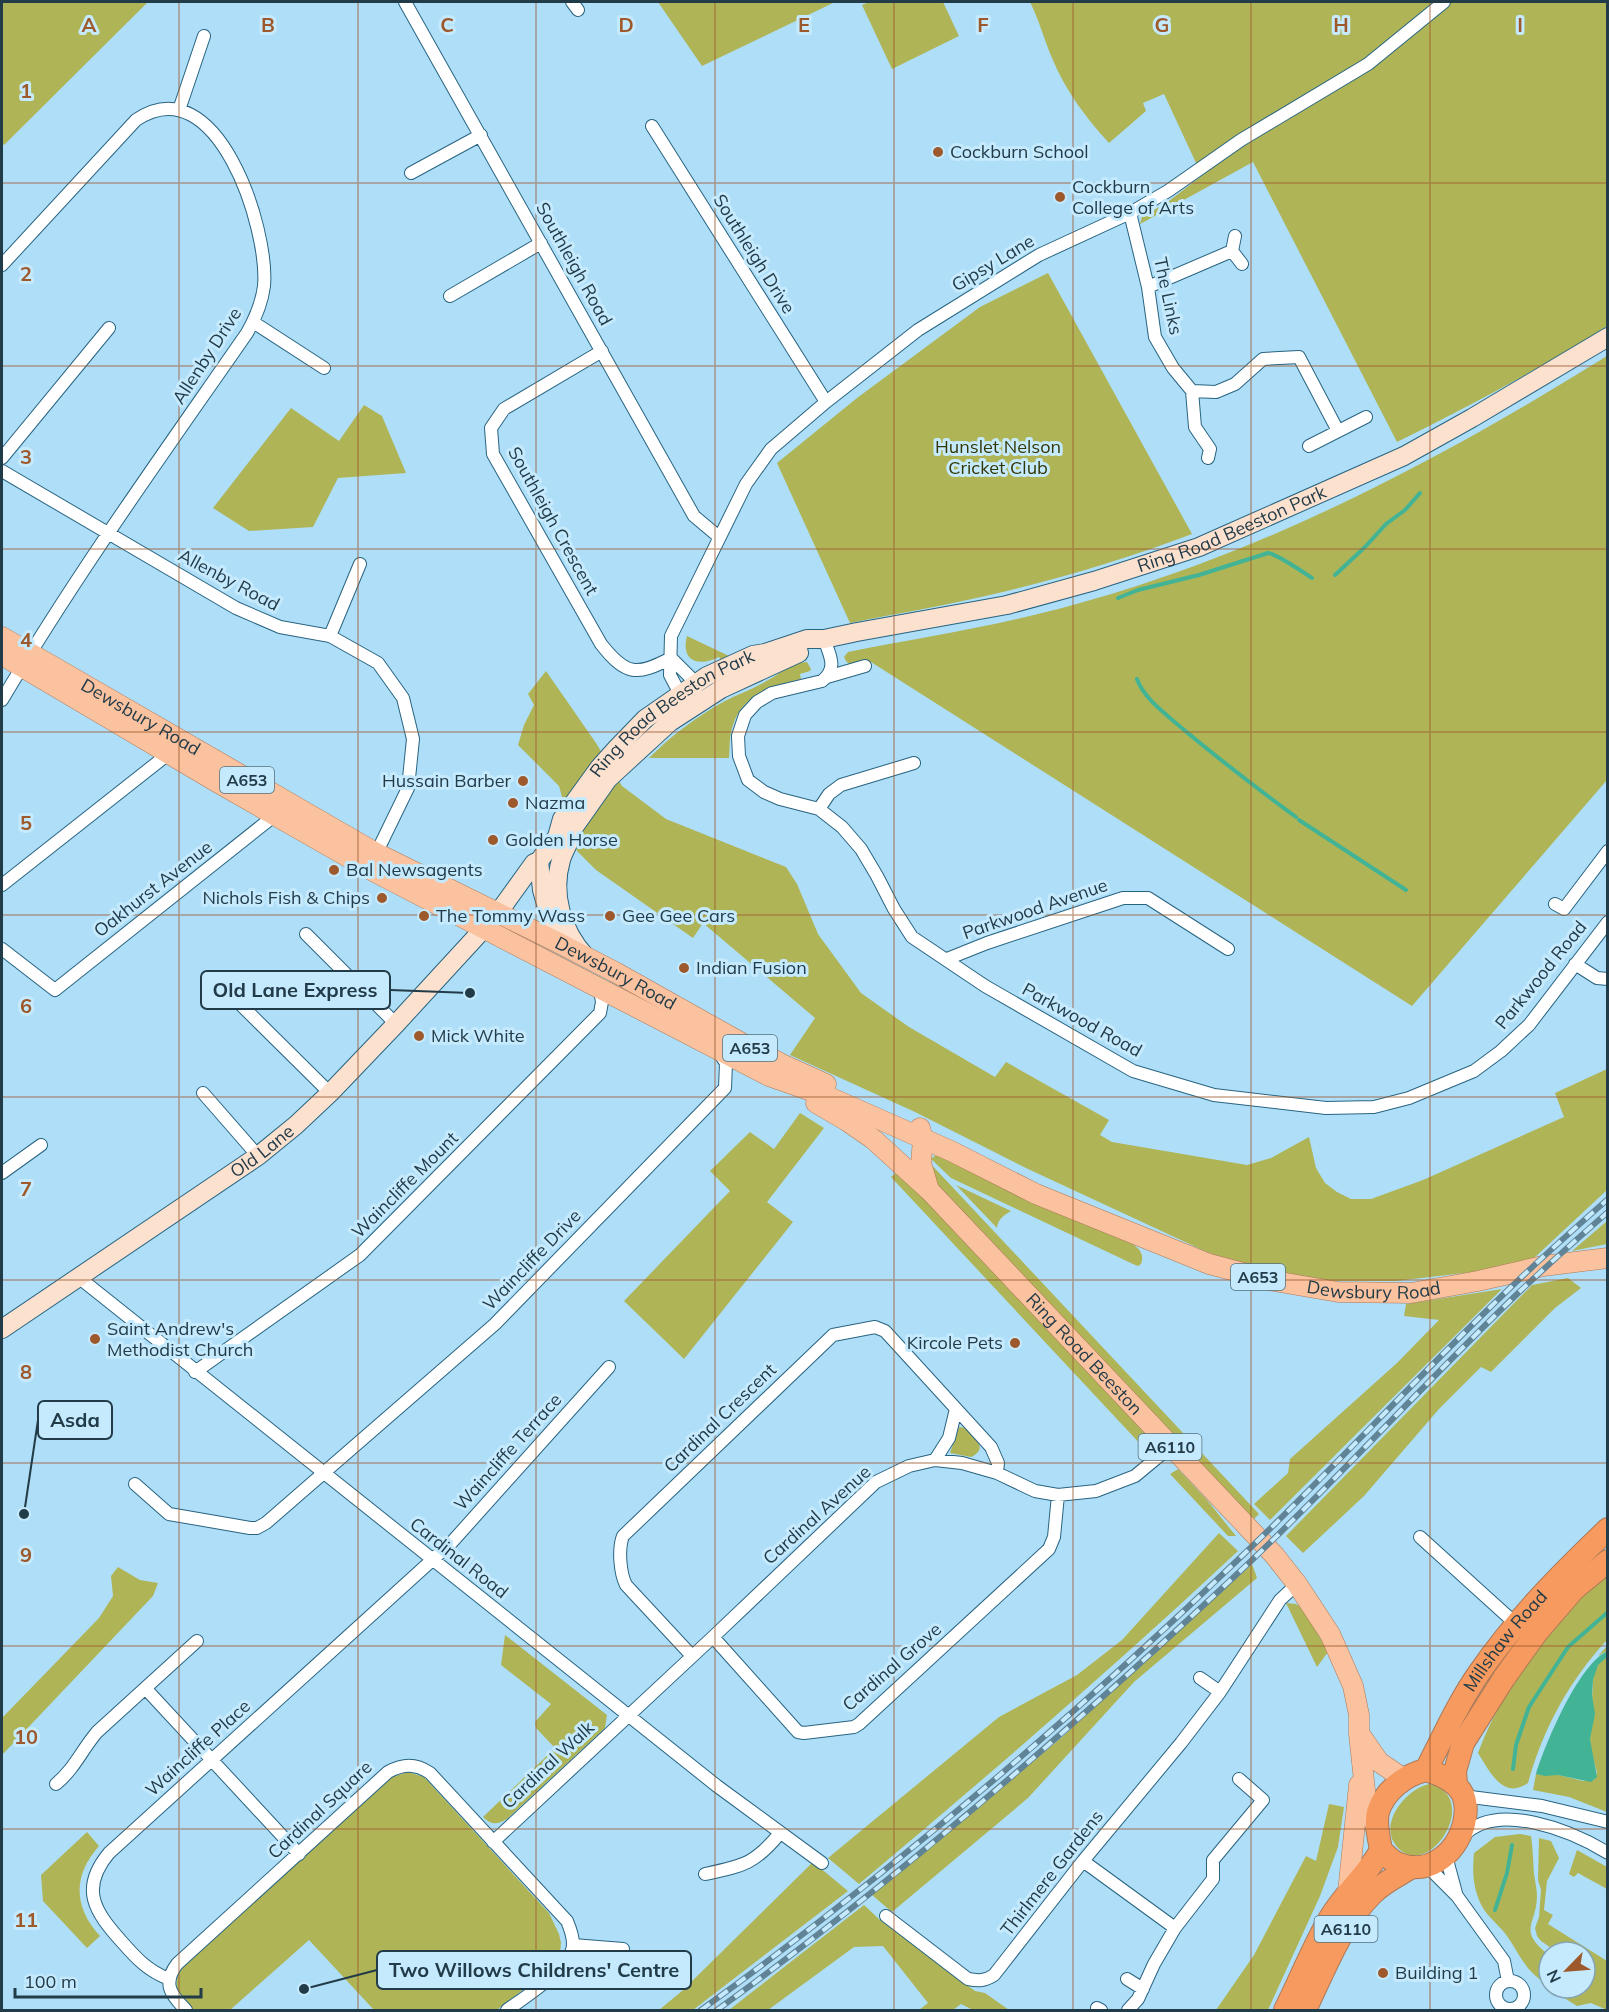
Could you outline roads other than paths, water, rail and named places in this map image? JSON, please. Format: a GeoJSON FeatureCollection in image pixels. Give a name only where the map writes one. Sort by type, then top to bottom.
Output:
{"type":"FeatureCollection","features":[{"type":"Feature","properties":{"kind":"highway","name":"Millshaw Road"},"geometry":{"type":"LineString","coordinates":[[1426,1770],[1479,1674],[1516,1624],[1552,1582],[1608,1529]]}},
{"type":"Feature","properties":{"kind":"highway","name":"Millshaw Road"},"geometry":{"type":"LineString","coordinates":[[1459,1790],[1455,1771],[1463,1743],[1504,1678],[1537,1632],[1574,1588],[1608,1561]]}},
{"type":"Feature","properties":{"kind":"highway"},"geometry":{"type":"LineString","coordinates":[[1426,1770],[1437,1773],[1459,1790],[1466,1812],[1464,1827],[1436,1858],[1399,1864],[1390,1859],[1379,1840],[1378,1813],[1383,1801],[1393,1788],[1414,1773],[1426,1770]]}},
{"type":"Feature","properties":{"kind":"highway","name":"A6110"},"geometry":{"type":"LineString","coordinates":[[1285,2010],[1329,1919],[1348,1892],[1371,1868],[1379,1840]]}},
{"type":"Feature","properties":{"kind":"highway","name":"A6110"},"geometry":{"type":"LineString","coordinates":[[1305,2010],[1332,1954],[1358,1911],[1373,1893],[1391,1879],[1436,1858]]}},
{"type":"Feature","properties":{"kind":"main road","name":"Dewsbury Road"},"geometry":{"type":"LineString","coordinates":[[2,637],[25,660],[372,861],[483,929],[600,990],[768,1076],[829,1097],[917,1133],[937,1132],[1001,1163],[1114,1224],[1209,1264],[1274,1281],[1338,1292],[1411,1293],[1543,1266],[1608,1258]]}},
{"type":"Feature","properties":{"kind":"main road","name":"Dewsbury Road"},"geometry":{"type":"LineString","coordinates":[[2,655],[25,660]]}},
{"type":"Feature","properties":{"kind":"main road","name":"Dewsbury Road"},"geometry":{"type":"LineString","coordinates":[[175,748],[274,816],[372,861],[498,913],[557,942],[784,1065],[917,1133]]}},
{"type":"Feature","properties":{"kind":"main road"},"geometry":{"type":"LineString","coordinates":[[557,942],[569,973]]}},
{"type":"Feature","properties":{"kind":"main road","name":"Ring Road Beeston"},"geometry":{"type":"LineString","coordinates":[[768,1076],[847,1121],[873,1139],[928,1190],[1275,1556],[1297,1584],[1330,1634],[1353,1686],[1359,1715],[1366,1800],[1379,1840]]}},
{"type":"Feature","properties":{"kind":"main road"},"geometry":{"type":"LineString","coordinates":[[898,1162],[898,1155],[917,1133]]}},
{"type":"Feature","properties":{"kind":"main road"},"geometry":{"type":"LineString","coordinates":[[917,1133],[928,1190]]}},
{"type":"Feature","properties":{"kind":"main road"},"geometry":{"type":"LineString","coordinates":[[1359,1734],[1379,1762],[1404,1779]]}},
{"type":"Feature","properties":{"kind":"main road"},"geometry":{"type":"LineString","coordinates":[[1348,1892],[1357,1789],[1363,1773]]}},
{"type":"Feature","properties":{"kind":"street","name":"Southleigh Road"},"geometry":{"type":"LineString","coordinates":[[405,2],[482,135],[694,516],[719,537]]}},
{"type":"Feature","properties":{"kind":"street","name":"Gipsy Lane"},"geometry":{"type":"LineString","coordinates":[[680,694],[670,675],[671,636],[746,484],[771,449],[826,402],[918,330],[1039,255],[1130,213],[1168,191],[1241,140],[1368,64],[1444,2]]}},
{"type":"Feature","properties":{"kind":"street"},"geometry":{"type":"LineString","coordinates":[[2,265],[136,120],[146,113],[159,109],[179,110],[204,36]]}},
{"type":"Feature","properties":{"kind":"street","name":"Allenby Drive"},"geometry":{"type":"LineString","coordinates":[[2,700],[25,660],[108,533],[253,322],[264,287],[260,234],[247,194],[226,151],[210,127],[201,120],[179,110]]}},
{"type":"Feature","properties":{"kind":"street","name":"Southleigh Drive"},"geometry":{"type":"LineString","coordinates":[[652,126],[826,402]]}},
{"type":"Feature","properties":{"kind":"street"},"geometry":{"type":"LineString","coordinates":[[411,172],[482,135]]}},
{"type":"Feature","properties":{"kind":"street","name":"The Links"},"geometry":{"type":"LineString","coordinates":[[1130,213],[1148,287],[1155,337],[1173,368],[1192,391]]}},
{"type":"Feature","properties":{"kind":"street"},"geometry":{"type":"LineString","coordinates":[[1235,236],[1232,251],[1242,264]]}},
{"type":"Feature","properties":{"kind":"street"},"geometry":{"type":"LineString","coordinates":[[450,296],[541,243]]}},
{"type":"Feature","properties":{"kind":"street"},"geometry":{"type":"LineString","coordinates":[[1148,287],[1232,251]]}},
{"type":"Feature","properties":{"kind":"street"},"geometry":{"type":"LineString","coordinates":[[253,322],[324,368]]}},
{"type":"Feature","properties":{"kind":"street"},"geometry":{"type":"LineString","coordinates":[[2,458],[109,328]]}},
{"type":"Feature","properties":{"kind":"street","name":"Ring Road Beeston Park"},"geometry":{"type":"LineString","coordinates":[[564,833],[562,819],[598,768],[645,719],[707,676],[753,655],[807,639],[824,639],[1007,605],[1094,581],[1199,547],[1404,456],[1608,337]]}},
{"type":"Feature","properties":{"kind":"street","name":"Southleigh Crescent"},"geometry":{"type":"LineString","coordinates":[[602,351],[504,409],[491,428],[494,454],[601,644],[613,659],[630,670],[649,670],[671,658]]}},
{"type":"Feature","properties":{"kind":"street"},"geometry":{"type":"LineString","coordinates":[[1213,451],[1195,427],[1192,391],[1216,392],[1234,384],[1263,359],[1299,357],[1338,431]]}},
{"type":"Feature","properties":{"kind":"street"},"geometry":{"type":"LineString","coordinates":[[1309,446],[1366,417]]}},
{"type":"Feature","properties":{"kind":"street","name":"Allenby Road"},"geometry":{"type":"LineString","coordinates":[[2,471],[236,608],[280,627],[330,636],[378,663],[403,698],[413,739],[408,788],[372,861]]}},
{"type":"Feature","properties":{"kind":"street"},"geometry":{"type":"LineString","coordinates":[[330,636],[360,564]]}},
{"type":"Feature","properties":{"kind":"street"},"geometry":{"type":"LineString","coordinates":[[824,639],[832,658],[832,669],[827,677]]}},
{"type":"Feature","properties":{"kind":"street","name":"Ring Road Beeston Park"},"geometry":{"type":"LineString","coordinates":[[483,929],[498,913],[534,863],[539,861],[564,833],[608,779],[662,729],[727,686],[793,654],[808,650],[824,639]]}},
{"type":"Feature","properties":{"kind":"street"},"geometry":{"type":"LineString","coordinates":[[671,658],[696,683],[699,703]]}},
{"type":"Feature","properties":{"kind":"street","name":"Parkwood Road"},"geometry":{"type":"LineString","coordinates":[[865,666],[827,677],[822,681],[772,693],[757,702],[746,715],[738,736],[739,756],[748,780],[764,792],[780,799],[819,809],[843,827],[861,849],[912,937],[985,986],[1133,1071],[1214,1095],[1326,1108],[1374,1107],[1409,1098],[1474,1071],[1501,1051],[1529,1025],[1608,922]]}},
{"type":"Feature","properties":{"kind":"street"},"geometry":{"type":"LineString","coordinates":[[680,694],[699,703]]}},
{"type":"Feature","properties":{"kind":"street"},"geometry":{"type":"LineString","coordinates":[[2,885],[175,748]]}},
{"type":"Feature","properties":{"kind":"street"},"geometry":{"type":"LineString","coordinates":[[819,809],[829,794],[841,785],[914,763]]}},
{"type":"Feature","properties":{"kind":"street","name":"Oakhurst Avenue"},"geometry":{"type":"LineString","coordinates":[[2,949],[55,990],[274,816]]}},
{"type":"Feature","properties":{"kind":"street"},"geometry":{"type":"LineString","coordinates":[[564,833],[571,841],[559,870],[557,898],[570,936],[587,958]]}},
{"type":"Feature","properties":{"kind":"street"},"geometry":{"type":"LineString","coordinates":[[1555,904],[1564,909],[1608,851]]}},
{"type":"Feature","properties":{"kind":"street"},"geometry":{"type":"LineString","coordinates":[[539,861],[542,890],[557,942]]}},
{"type":"Feature","properties":{"kind":"street","name":"Parkwood Avenue"},"geometry":{"type":"LineString","coordinates":[[947,959],[987,943],[1123,898],[1148,898],[1228,949]]}},
{"type":"Feature","properties":{"kind":"street","name":"Old Lane"},"geometry":{"type":"LineString","coordinates":[[2,1329],[77,1276],[258,1156],[296,1125],[396,1024],[483,929]]}},
{"type":"Feature","properties":{"kind":"street"},"geometry":{"type":"LineString","coordinates":[[306,934],[396,1024]]}},
{"type":"Feature","properties":{"kind":"street"},"geometry":{"type":"LineString","coordinates":[[1575,964],[1597,978],[1608,979]]}},
{"type":"Feature","properties":{"kind":"street","name":"Waincliffe Mount"},"geometry":{"type":"LineString","coordinates":[[195,1372],[360,1255],[600,1013],[602,1002],[600,990]]}},
{"type":"Feature","properties":{"kind":"street"},"geometry":{"type":"LineString","coordinates":[[236,999],[330,1093]]}},
{"type":"Feature","properties":{"kind":"street","name":"Waincliffe Drive"},"geometry":{"type":"LineString","coordinates":[[135,1484],[169,1514],[257,1528],[266,1523],[495,1324],[725,1088],[726,1063],[717,1049]]}},
{"type":"Feature","properties":{"kind":"street"},"geometry":{"type":"LineString","coordinates":[[203,1093],[258,1156]]}},
{"type":"Feature","properties":{"kind":"street"},"geometry":{"type":"LineString","coordinates":[[2,1173],[41,1145]]}},
{"type":"Feature","properties":{"kind":"street","name":"Cardinal Road"},"geometry":{"type":"LineString","coordinates":[[77,1276],[628,1716],[717,1786],[822,1863]]}},
{"type":"Feature","properties":{"kind":"street","name":"Cardinal Crescent"},"geometry":{"type":"LineString","coordinates":[[692,1656],[626,1585],[623,1579],[620,1542],[623,1536],[833,1335],[875,1327],[885,1331],[991,1447],[998,1463],[998,1473]]}},
{"type":"Feature","properties":{"kind":"street","name":"Waincliffe Terrace"},"geometry":{"type":"LineString","coordinates":[[433,1560],[452,1542],[609,1367]]}},
{"type":"Feature","properties":{"kind":"street"},"geometry":{"type":"LineString","coordinates":[[935,1460],[949,1437],[956,1409]]}},
{"type":"Feature","properties":{"kind":"street","name":"Cardinal Avenue"},"geometry":{"type":"LineString","coordinates":[[628,1716],[876,1482],[909,1466],[935,1460],[962,1463],[998,1473],[1035,1491],[1058,1496],[1096,1491],[1135,1476],[1170,1447]]}},
{"type":"Feature","properties":{"kind":"street","name":"Cardinal Grove"},"geometry":{"type":"LineString","coordinates":[[713,1637],[798,1732],[854,1727],[1049,1549],[1054,1537],[1058,1496]]}},
{"type":"Feature","properties":{"kind":"street"},"geometry":{"type":"LineString","coordinates":[[1420,1537],[1516,1624]]}},
{"type":"Feature","properties":{"kind":"street","name":"Waincliffe Place"},"geometry":{"type":"LineString","coordinates":[[169,1979],[143,1965],[103,1922],[96,1908],[93,1893],[95,1876],[101,1863],[109,1853],[408,1580],[433,1560]]}},
{"type":"Feature","properties":{"kind":"street","name":"Thirlmere Gardens"},"geometry":{"type":"LineString","coordinates":[[886,1916],[968,1978],[986,1980],[994,1975],[1083,1861],[1181,1743],[1220,1692],[1280,1600],[1297,1584]]}},
{"type":"Feature","properties":{"kind":"street"},"geometry":{"type":"LineString","coordinates":[[56,1784],[70,1772],[97,1732],[197,1641]]}},
{"type":"Feature","properties":{"kind":"street"},"geometry":{"type":"LineString","coordinates":[[1200,1678],[1220,1692]]}},
{"type":"Feature","properties":{"kind":"street"},"geometry":{"type":"LineString","coordinates":[[146,1689],[299,1854]]}},
{"type":"Feature","properties":{"kind":"street","name":"Cardinal Walk"},"geometry":{"type":"LineString","coordinates":[[493,1842],[628,1716]]}},
{"type":"Feature","properties":{"kind":"street","name":"Cardinal Square"},"geometry":{"type":"LineString","coordinates":[[169,1979],[177,1964],[388,1772],[409,1765],[420,1766],[430,1773],[567,1921],[573,1945]]}},
{"type":"Feature","properties":{"kind":"street"},"geometry":{"type":"LineString","coordinates":[[1128,2010],[1138,1999],[1154,1964],[1175,1928],[1213,1879],[1213,1860],[1263,1800],[1239,1779]]}},
{"type":"Feature","properties":{"kind":"street"},"geometry":{"type":"LineString","coordinates":[[1459,1790],[1608,1822]]}},
{"type":"Feature","properties":{"kind":"street"},"geometry":{"type":"LineString","coordinates":[[1580,1815],[1608,1831]]}},
{"type":"Feature","properties":{"kind":"street"},"geometry":{"type":"LineString","coordinates":[[1436,1858],[1470,1828],[1492,1821],[1535,1823],[1561,1830],[1592,1843],[1608,1853]]}},
{"type":"Feature","properties":{"kind":"street"},"geometry":{"type":"LineString","coordinates":[[705,1874],[748,1863],[767,1849],[780,1833]]}},
{"type":"Feature","properties":{"kind":"street"},"geometry":{"type":"LineString","coordinates":[[1436,1858],[1457,1896],[1504,1961],[1508,1981]]}},
{"type":"Feature","properties":{"kind":"street"},"geometry":{"type":"LineString","coordinates":[[1436,1858],[1457,1896]]}},
{"type":"Feature","properties":{"kind":"street"},"geometry":{"type":"LineString","coordinates":[[1083,1861],[1175,1928]]}},
{"type":"Feature","properties":{"kind":"street"},"geometry":{"type":"LineString","coordinates":[[507,2010],[564,1965],[573,1945],[623,1949]]}},
{"type":"Feature","properties":{"kind":"street"},"geometry":{"type":"LineString","coordinates":[[169,1979],[174,1998],[186,2010]]}},
{"type":"Feature","properties":{"kind":"street"},"geometry":{"type":"LineString","coordinates":[[1127,1979],[1143,1989]]}},
{"type":"Feature","properties":{"kind":"waterway"},"geometry":{"type":"LineString","coordinates":[[1335,575],[1386,524],[1405,510],[1420,493]]}},
{"type":"Feature","properties":{"kind":"waterway"},"geometry":{"type":"LineString","coordinates":[[1118,598],[1138,590],[1199,575],[1268,553],[1283,559],[1312,578]]}},
{"type":"Feature","properties":{"kind":"waterway"},"geometry":{"type":"LineString","coordinates":[[1137,679],[1150,700],[1163,712],[1296,817]]}},
{"type":"Feature","properties":{"kind":"waterway"},"geometry":{"type":"LineString","coordinates":[[1299,820],[1406,890]]}},
{"type":"Feature","properties":{"kind":"waterway"},"geometry":{"type":"LineString","coordinates":[[1513,1769],[1516,1745],[1529,1707],[1568,1647],[1608,1612]]}},
{"type":"Feature","properties":{"kind":"waterway"},"geometry":{"type":"LineString","coordinates":[[1495,1910],[1507,1873],[1512,1845]]}},
{"type":"Feature","properties":{"kind":"railway"},"geometry":{"type":"LineString","coordinates":[[701,2010],[912,1848],[1048,1734],[1114,1675],[1277,1521],[1508,1290],[1608,1199]]}},
{"type":"Feature","properties":{"kind":"railway"},"geometry":{"type":"LineString","coordinates":[[717,2010],[856,1905],[924,1850],[1123,1679],[1251,1561],[1514,1297],[1608,1212]]}},
{"type":"Feature","properties":{"kind":"place","name":"Cockburn School"},"geometry":{"type":"Point","coordinates":[938,152]}},
{"type":"Feature","properties":{"kind":"place","name":"Cockburn College of Arts"},"geometry":{"type":"Point","coordinates":[1060,197]}},
{"type":"Feature","properties":{"kind":"place","name":"Hussain Barber"},"geometry":{"type":"Point","coordinates":[523,781]}},
{"type":"Feature","properties":{"kind":"place","name":"Nazma"},"geometry":{"type":"Point","coordinates":[513,803]}},
{"type":"Feature","properties":{"kind":"place","name":"Golden Horse"},"geometry":{"type":"Point","coordinates":[493,840]}},
{"type":"Feature","properties":{"kind":"place","name":"Bal Newsagents"},"geometry":{"type":"Point","coordinates":[334,870]}},
{"type":"Feature","properties":{"kind":"place","name":"Nichols Fish & Chips"},"geometry":{"type":"Point","coordinates":[382,898]}},
{"type":"Feature","properties":{"kind":"place","name":"The Tommy Wass"},"geometry":{"type":"Point","coordinates":[424,916]}},
{"type":"Feature","properties":{"kind":"place","name":"Gee Gee Cars"},"geometry":{"type":"Point","coordinates":[610,916]}},
{"type":"Feature","properties":{"kind":"place","name":"Indian Fusion"},"geometry":{"type":"Point","coordinates":[684,968]}},
{"type":"Feature","properties":{"kind":"place","name":"Old Lane Express"},"geometry":{"type":"Point","coordinates":[470,993]}},
{"type":"Feature","properties":{"kind":"place","name":"Mick White"},"geometry":{"type":"Point","coordinates":[419,1036]}},
{"type":"Feature","properties":{"kind":"place","name":"Saint Andrew's Methodist Church"},"geometry":{"type":"Point","coordinates":[95,1339]}},
{"type":"Feature","properties":{"kind":"place","name":"Kircole Pets"},"geometry":{"type":"Point","coordinates":[1015,1343]}},
{"type":"Feature","properties":{"kind":"place","name":"Asda"},"geometry":{"type":"Point","coordinates":[24,1514]}},
{"type":"Feature","properties":{"kind":"place","name":"Building 1"},"geometry":{"type":"Point","coordinates":[1383,1973]}},
{"type":"Feature","properties":{"kind":"place","name":"Two Willows Childrens' Centre"},"geometry":{"type":"Point","coordinates":[304,1989]}},
{"type":"Feature","properties":{"kind":"park label","name":"Hunslet Nelson Cricket Club"},"geometry":{"type":"Point","coordinates":[998,457]}}]}
